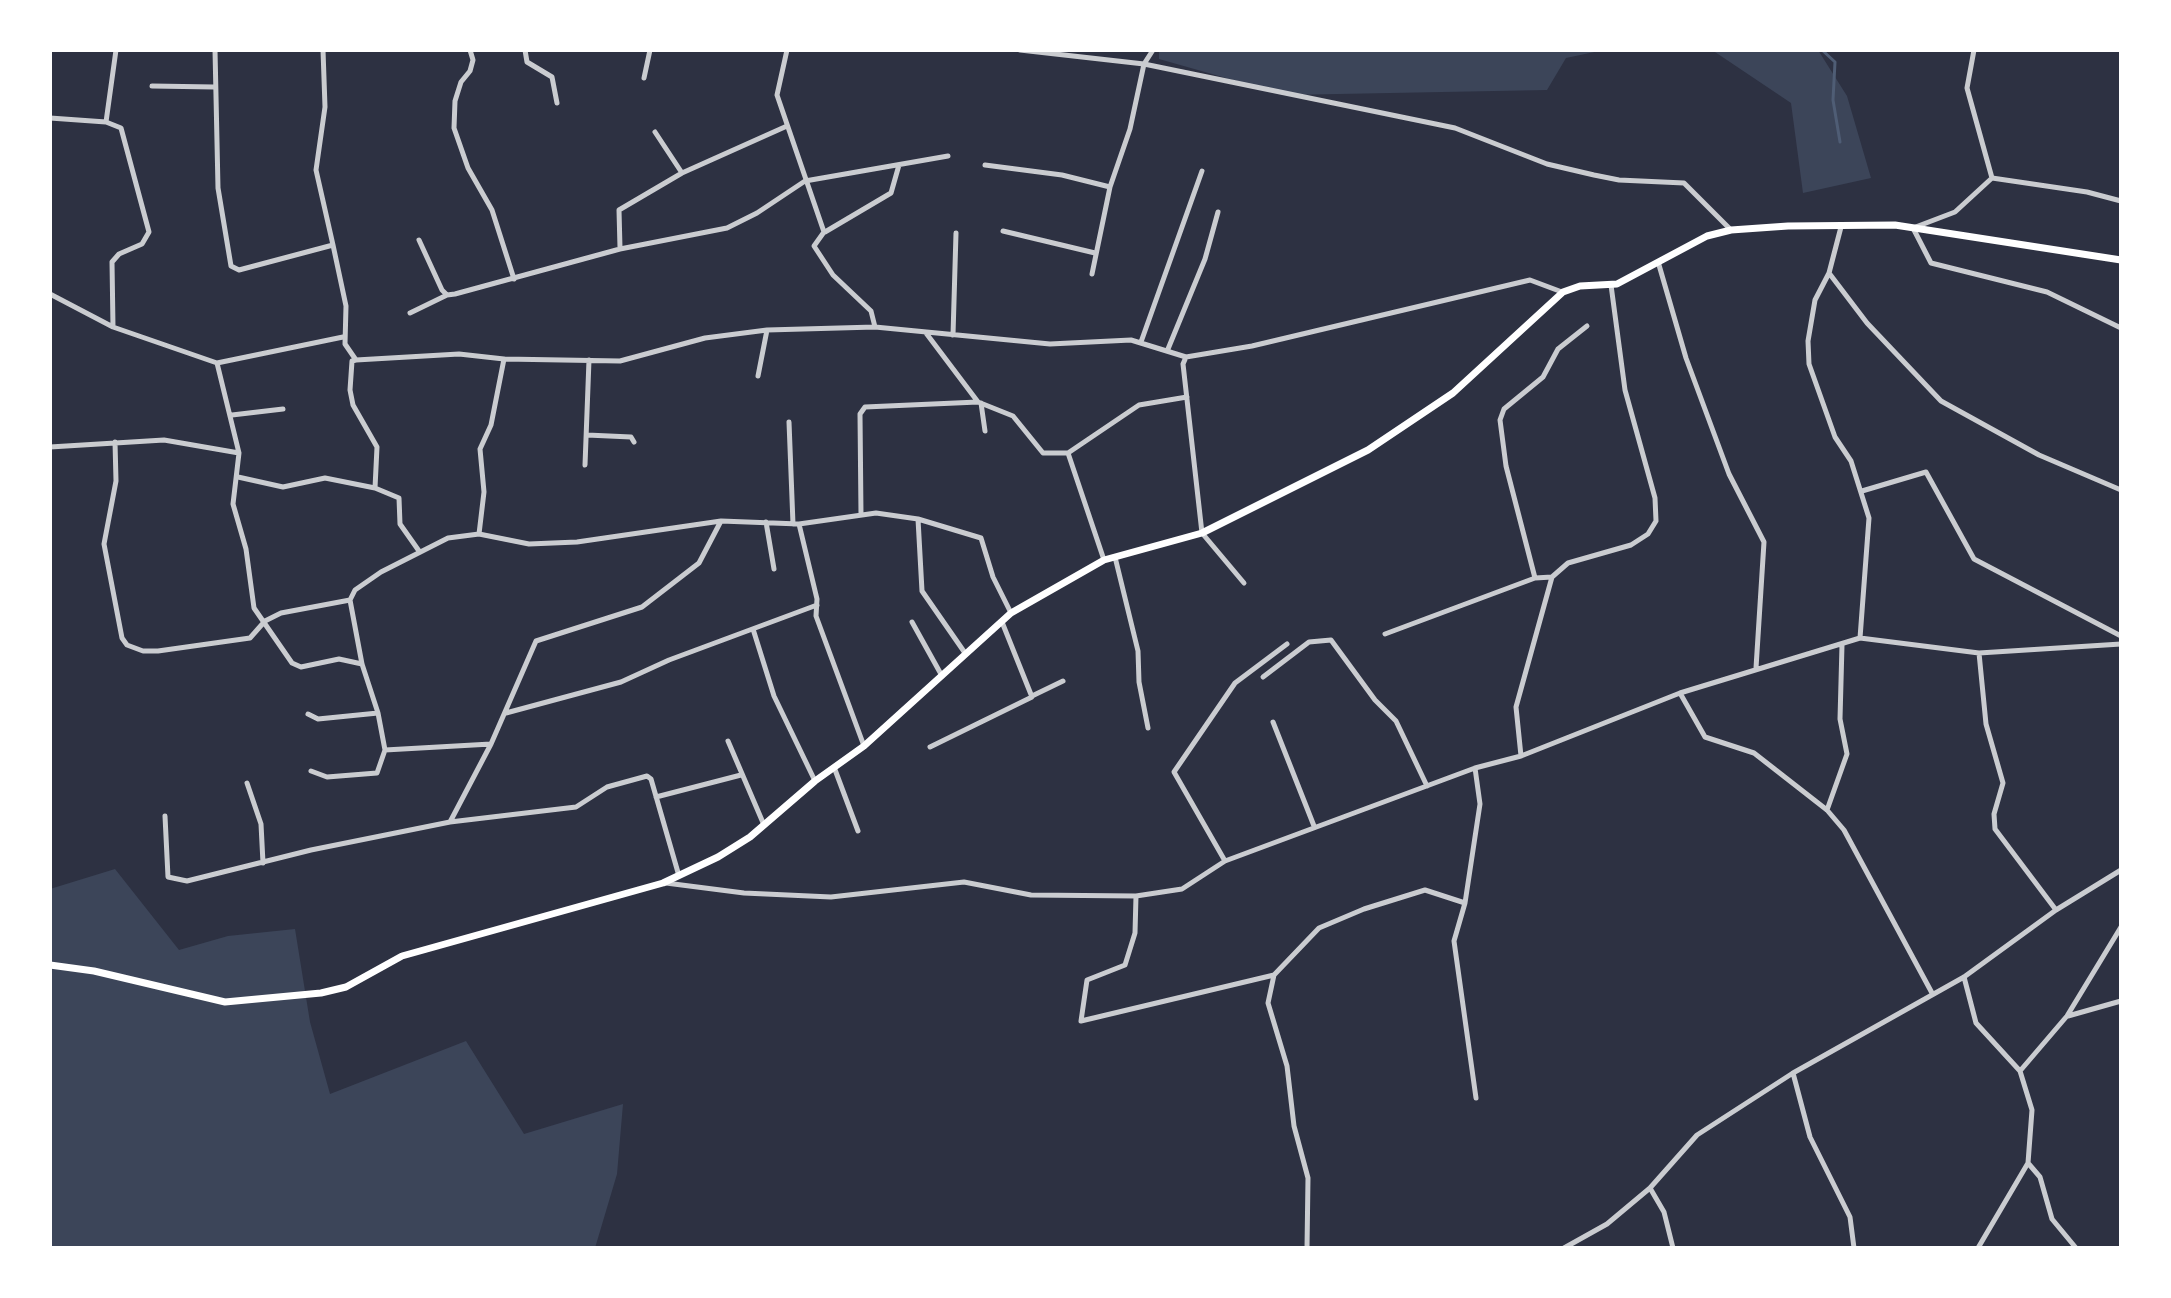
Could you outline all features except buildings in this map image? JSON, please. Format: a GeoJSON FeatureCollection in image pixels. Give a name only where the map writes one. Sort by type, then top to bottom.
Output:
{"type":"FeatureCollection","features":[{"type":"Feature","properties":{"kind":"main road"},"geometry":{"type":"LineString","coordinates":[[50,965],[94,971],[225,1002],[321,993],[346,987],[402,956],[679,876],[718,857],[764,825],[815,781],[864,746],[1011,613],[1104,560],[1202,533],[1368,450],[1423,416],[1480,370],[1563,292],[1580,286],[1611,285],[1659,265],[1707,236],[1731,230],[1869,224],[2121,260]]}},
{"type":"Feature","properties":{"kind":"street"},"geometry":{"type":"LineString","coordinates":[[106,122],[116,50]]}},
{"type":"Feature","properties":{"kind":"street"},"geometry":{"type":"LineString","coordinates":[[215,50],[218,188],[231,266],[239,270],[333,245]]}},
{"type":"Feature","properties":{"kind":"street"},"geometry":{"type":"LineString","coordinates":[[323,50],[325,107],[316,170],[346,306],[343,337],[356,360]]}},
{"type":"Feature","properties":{"kind":"street"},"geometry":{"type":"LineString","coordinates":[[470,50],[473,60],[455,101],[454,128],[468,168],[492,210],[514,279]]}},
{"type":"Feature","properties":{"kind":"street"},"geometry":{"type":"LineString","coordinates":[[525,50],[527,62],[552,77],[557,103]]}},
{"type":"Feature","properties":{"kind":"street"},"geometry":{"type":"LineString","coordinates":[[644,78],[650,50]]}},
{"type":"Feature","properties":{"kind":"street"},"geometry":{"type":"LineString","coordinates":[[787,50],[777,95],[824,232]]}},
{"type":"Feature","properties":{"kind":"street"},"geometry":{"type":"LineString","coordinates":[[1020,50],[1144,64],[1455,128],[1547,164],[1594,175],[1684,183],[1731,230]]}},
{"type":"Feature","properties":{"kind":"street"},"geometry":{"type":"LineString","coordinates":[[1092,274],[1110,187],[1130,129],[1144,64],[1153,50]]}},
{"type":"Feature","properties":{"kind":"street"},"geometry":{"type":"LineString","coordinates":[[1974,50],[1967,88],[1992,178]]}},
{"type":"Feature","properties":{"kind":"street"},"geometry":{"type":"LineString","coordinates":[[152,86],[214,87]]}},
{"type":"Feature","properties":{"kind":"street"},"geometry":{"type":"LineString","coordinates":[[50,118],[106,122],[121,128],[149,232],[142,244],[119,254],[112,262],[113,327]]}},
{"type":"Feature","properties":{"kind":"street"},"geometry":{"type":"LineString","coordinates":[[620,249],[619,210],[682,173],[787,126]]}},
{"type":"Feature","properties":{"kind":"street"},"geometry":{"type":"LineString","coordinates":[[655,132],[682,173]]}},
{"type":"Feature","properties":{"kind":"street"},"geometry":{"type":"LineString","coordinates":[[410,313],[447,295],[620,249],[727,228],[757,213],[805,181],[948,156]]}},
{"type":"Feature","properties":{"kind":"street"},"geometry":{"type":"LineString","coordinates":[[875,327],[871,311],[833,275],[815,250],[816,240],[824,232],[891,193],[899,165]]}},
{"type":"Feature","properties":{"kind":"street"},"geometry":{"type":"LineString","coordinates":[[985,165],[1062,175],[1110,187]]}},
{"type":"Feature","properties":{"kind":"street"},"geometry":{"type":"LineString","coordinates":[[1141,342],[1202,171]]}},
{"type":"Feature","properties":{"kind":"street"},"geometry":{"type":"LineString","coordinates":[[1992,178],[2087,192],[2121,201]]}},
{"type":"Feature","properties":{"kind":"street"},"geometry":{"type":"LineString","coordinates":[[1992,178],[1955,212],[1913,228],[1931,263],[2047,292],[2121,328]]}},
{"type":"Feature","properties":{"kind":"street"},"geometry":{"type":"LineString","coordinates":[[1168,349],[1205,259],[1218,212]]}},
{"type":"Feature","properties":{"kind":"street"},"geometry":{"type":"LineString","coordinates":[[1841,227],[1829,273],[1815,300],[1808,341],[1809,364],[1835,437],[1851,461],[1869,518],[1860,638]]}},
{"type":"Feature","properties":{"kind":"street"},"geometry":{"type":"LineString","coordinates":[[1003,231],[1095,253]]}},
{"type":"Feature","properties":{"kind":"street"},"geometry":{"type":"LineString","coordinates":[[953,335],[956,233]]}},
{"type":"Feature","properties":{"kind":"street"},"geometry":{"type":"LineString","coordinates":[[419,240],[447,295]]}},
{"type":"Feature","properties":{"kind":"street"},"geometry":{"type":"LineString","coordinates":[[1659,265],[1686,358],[1729,474],[1764,542],[1756,668]]}},
{"type":"Feature","properties":{"kind":"street"},"geometry":{"type":"LineString","coordinates":[[1829,273],[1867,323],[1941,401],[2039,455],[2121,490]]}},
{"type":"Feature","properties":{"kind":"street"},"geometry":{"type":"LineString","coordinates":[[375,488],[377,447],[353,405],[350,390],[352,361],[356,360],[459,354],[504,359],[620,361],[705,338],[767,330],[875,327],[1050,344],[1141,342],[1186,357],[1252,346],[1530,280],[1563,292]]}},
{"type":"Feature","properties":{"kind":"street"},"geometry":{"type":"LineString","coordinates":[[1521,756],[1516,707],[1552,577],[1568,563],[1631,545],[1648,534],[1656,521],[1655,498],[1625,390],[1611,285]]}},
{"type":"Feature","properties":{"kind":"street"},"geometry":{"type":"LineString","coordinates":[[50,294],[113,327],[217,363],[343,337]]}},
{"type":"Feature","properties":{"kind":"street"},"geometry":{"type":"LineString","coordinates":[[1535,578],[1506,466],[1500,420],[1504,409],[1543,377],[1558,349],[1587,326]]}},
{"type":"Feature","properties":{"kind":"street"},"geometry":{"type":"LineString","coordinates":[[758,376],[767,330]]}},
{"type":"Feature","properties":{"kind":"street"},"geometry":{"type":"LineString","coordinates":[[925,332],[980,403],[985,431]]}},
{"type":"Feature","properties":{"kind":"street"},"geometry":{"type":"LineString","coordinates":[[1186,357],[1183,364],[1202,533],[1244,583]]}},
{"type":"Feature","properties":{"kind":"street"},"geometry":{"type":"LineString","coordinates":[[479,534],[484,492],[480,449],[491,425],[504,359]]}},
{"type":"Feature","properties":{"kind":"street"},"geometry":{"type":"LineString","coordinates":[[585,465],[589,360]]}},
{"type":"Feature","properties":{"kind":"street"},"geometry":{"type":"LineString","coordinates":[[217,363],[239,453],[233,504],[246,549],[252,600],[292,663],[301,667],[339,659],[362,664]]}},
{"type":"Feature","properties":{"kind":"street"},"geometry":{"type":"LineString","coordinates":[[861,515],[860,414],[865,407],[980,403],[1013,416],[1043,453],[1068,453],[1139,405],[1187,397]]}},
{"type":"Feature","properties":{"kind":"street"},"geometry":{"type":"LineString","coordinates":[[232,415],[283,409]]}},
{"type":"Feature","properties":{"kind":"street"},"geometry":{"type":"LineString","coordinates":[[789,422],[796,524],[817,605],[816,616],[864,746]]}},
{"type":"Feature","properties":{"kind":"street"},"geometry":{"type":"LineString","coordinates":[[587,435],[631,437],[634,442]]}},
{"type":"Feature","properties":{"kind":"street"},"geometry":{"type":"LineString","coordinates":[[50,447],[164,440],[239,453]]}},
{"type":"Feature","properties":{"kind":"street"},"geometry":{"type":"LineString","coordinates":[[115,442],[116,481],[104,544],[122,638],[127,645],[143,651],[158,651],[250,638],[265,621],[303,608],[350,600]]}},
{"type":"Feature","properties":{"kind":"street"},"geometry":{"type":"LineString","coordinates":[[1068,453],[1104,560]]}},
{"type":"Feature","properties":{"kind":"street"},"geometry":{"type":"LineString","coordinates":[[1862,491],[1926,472],[1974,559],[2121,636]]}},
{"type":"Feature","properties":{"kind":"street"},"geometry":{"type":"LineString","coordinates":[[238,477],[283,487],[308,485],[325,478],[375,488],[399,498],[400,524],[419,551]]}},
{"type":"Feature","properties":{"kind":"street"},"geometry":{"type":"LineString","coordinates":[[311,771],[327,777],[377,773],[385,750],[378,713],[362,664],[350,600],[355,590],[419,551],[448,538],[479,534],[545,544],[721,521],[796,524],[876,513],[918,519],[981,538],[993,577],[1011,613]]}},
{"type":"Feature","properties":{"kind":"street"},"geometry":{"type":"LineString","coordinates":[[918,519],[922,591],[965,653]]}},
{"type":"Feature","properties":{"kind":"street"},"geometry":{"type":"LineString","coordinates":[[450,822],[491,744],[536,641],[642,607],[699,563],[721,521]]}},
{"type":"Feature","properties":{"kind":"street"},"geometry":{"type":"LineString","coordinates":[[766,522],[774,569]]}},
{"type":"Feature","properties":{"kind":"street"},"geometry":{"type":"LineString","coordinates":[[1115,557],[1138,651],[1139,682],[1148,728]]}},
{"type":"Feature","properties":{"kind":"street"},"geometry":{"type":"LineString","coordinates":[[1385,634],[1535,578],[1552,577]]}},
{"type":"Feature","properties":{"kind":"street"},"geometry":{"type":"LineString","coordinates":[[505,713],[621,682],[817,605]]}},
{"type":"Feature","properties":{"kind":"street"},"geometry":{"type":"LineString","coordinates":[[1002,621],[1032,696]]}},
{"type":"Feature","properties":{"kind":"street"},"geometry":{"type":"LineString","coordinates":[[912,622],[942,676]]}},
{"type":"Feature","properties":{"kind":"street"},"geometry":{"type":"LineString","coordinates":[[753,629],[774,696],[815,781]]}},
{"type":"Feature","properties":{"kind":"street"},"geometry":{"type":"LineString","coordinates":[[663,883],[744,893],[831,897],[964,882],[1031,895],[1136,896],[1182,889],[1225,861],[1314,826],[1475,768],[1521,756],[1680,693],[1860,638],[1979,653],[2121,644]]}},
{"type":"Feature","properties":{"kind":"street"},"geometry":{"type":"LineString","coordinates":[[1263,677],[1309,642],[1331,640],[1375,700],[1396,721],[1427,786]]}},
{"type":"Feature","properties":{"kind":"street"},"geometry":{"type":"LineString","coordinates":[[1225,861],[1174,772],[1235,683],[1287,644]]}},
{"type":"Feature","properties":{"kind":"street"},"geometry":{"type":"LineString","coordinates":[[1827,810],[1847,754],[1840,719],[1842,645]]}},
{"type":"Feature","properties":{"kind":"street"},"geometry":{"type":"LineString","coordinates":[[1979,653],[1986,724],[2003,783],[1994,814],[1995,829],[2056,910]]}},
{"type":"Feature","properties":{"kind":"street"},"geometry":{"type":"LineString","coordinates":[[930,747],[1011,710],[1063,681]]}},
{"type":"Feature","properties":{"kind":"street"},"geometry":{"type":"LineString","coordinates":[[1680,693],[1705,737],[1754,753],[1827,810],[1844,830],[1932,993]]}},
{"type":"Feature","properties":{"kind":"street"},"geometry":{"type":"LineString","coordinates":[[308,714],[318,719],[378,713]]}},
{"type":"Feature","properties":{"kind":"street"},"geometry":{"type":"LineString","coordinates":[[1273,722],[1314,826]]}},
{"type":"Feature","properties":{"kind":"street"},"geometry":{"type":"LineString","coordinates":[[728,741],[764,825]]}},
{"type":"Feature","properties":{"kind":"street"},"geometry":{"type":"LineString","coordinates":[[385,750],[491,744]]}},
{"type":"Feature","properties":{"kind":"street"},"geometry":{"type":"LineString","coordinates":[[834,767],[858,831]]}},
{"type":"Feature","properties":{"kind":"street"},"geometry":{"type":"LineString","coordinates":[[1475,768],[1480,804],[1465,903],[1454,941],[1476,1098]]}},
{"type":"Feature","properties":{"kind":"street"},"geometry":{"type":"LineString","coordinates":[[656,797],[741,775]]}},
{"type":"Feature","properties":{"kind":"street"},"geometry":{"type":"LineString","coordinates":[[165,816],[168,877],[173,880],[211,878],[263,863],[450,822],[576,807],[607,787],[643,776],[651,779],[679,876]]}},
{"type":"Feature","properties":{"kind":"street"},"geometry":{"type":"LineString","coordinates":[[247,783],[261,824],[263,863]]}},
{"type":"Feature","properties":{"kind":"street"},"geometry":{"type":"LineString","coordinates":[[1564,1248],[1607,1224],[1650,1188],[1697,1135],[1793,1073],[1964,977],[2056,910],[2121,870]]}},
{"type":"Feature","properties":{"kind":"street"},"geometry":{"type":"LineString","coordinates":[[1307,1248],[1308,1178],[1294,1126],[1287,1066],[1268,1003],[1274,975],[1319,928],[1364,909],[1425,890],[1465,903]]}},
{"type":"Feature","properties":{"kind":"street"},"geometry":{"type":"LineString","coordinates":[[1136,896],[1135,933],[1125,965],[1087,980],[1081,1021],[1274,975]]}},
{"type":"Feature","properties":{"kind":"street"},"geometry":{"type":"LineString","coordinates":[[2020,1071],[2067,1016],[2121,927]]}},
{"type":"Feature","properties":{"kind":"street"},"geometry":{"type":"LineString","coordinates":[[1964,977],[1976,1023],[2020,1071],[2032,1110],[2028,1163],[1978,1248]]}},
{"type":"Feature","properties":{"kind":"street"},"geometry":{"type":"LineString","coordinates":[[2067,1016],[2121,1001]]}},
{"type":"Feature","properties":{"kind":"street"},"geometry":{"type":"LineString","coordinates":[[1793,1073],[1810,1137],[1850,1217],[1854,1248]]}},
{"type":"Feature","properties":{"kind":"street"},"geometry":{"type":"LineString","coordinates":[[2028,1163],[2040,1177],[2052,1219],[2076,1248]]}},
{"type":"Feature","properties":{"kind":"street"},"geometry":{"type":"LineString","coordinates":[[1650,1188],[1664,1212],[1673,1248]]}},
{"type":"Feature","properties":{"kind":"shaded area"},"geometry":{"type":"Polygon","coordinates":[[[1159,50],[1604,50],[1566,58],[1547,90],[1286,95],[1159,59],[1159,50]]]}},
{"type":"Feature","properties":{"kind":"shaded area"},"geometry":{"type":"Polygon","coordinates":[[[1712,50],[1818,50],[1847,96],[1871,178],[1803,193],[1791,103],[1712,50]]]}},
{"type":"Feature","properties":{"kind":"shaded area"},"geometry":{"type":"Polygon","coordinates":[[[115,869],[179,950],[228,936],[295,929],[310,1022],[330,1094],[466,1041],[524,1134],[623,1104],[617,1174],[595,1248],[50,1248],[50,889],[115,869]]]}},
{"type":"Feature","properties":{"kind":"waterway"},"geometry":{"type":"LineString","coordinates":[[1822,50],[1835,62],[1833,100],[1840,142]]}}]}
